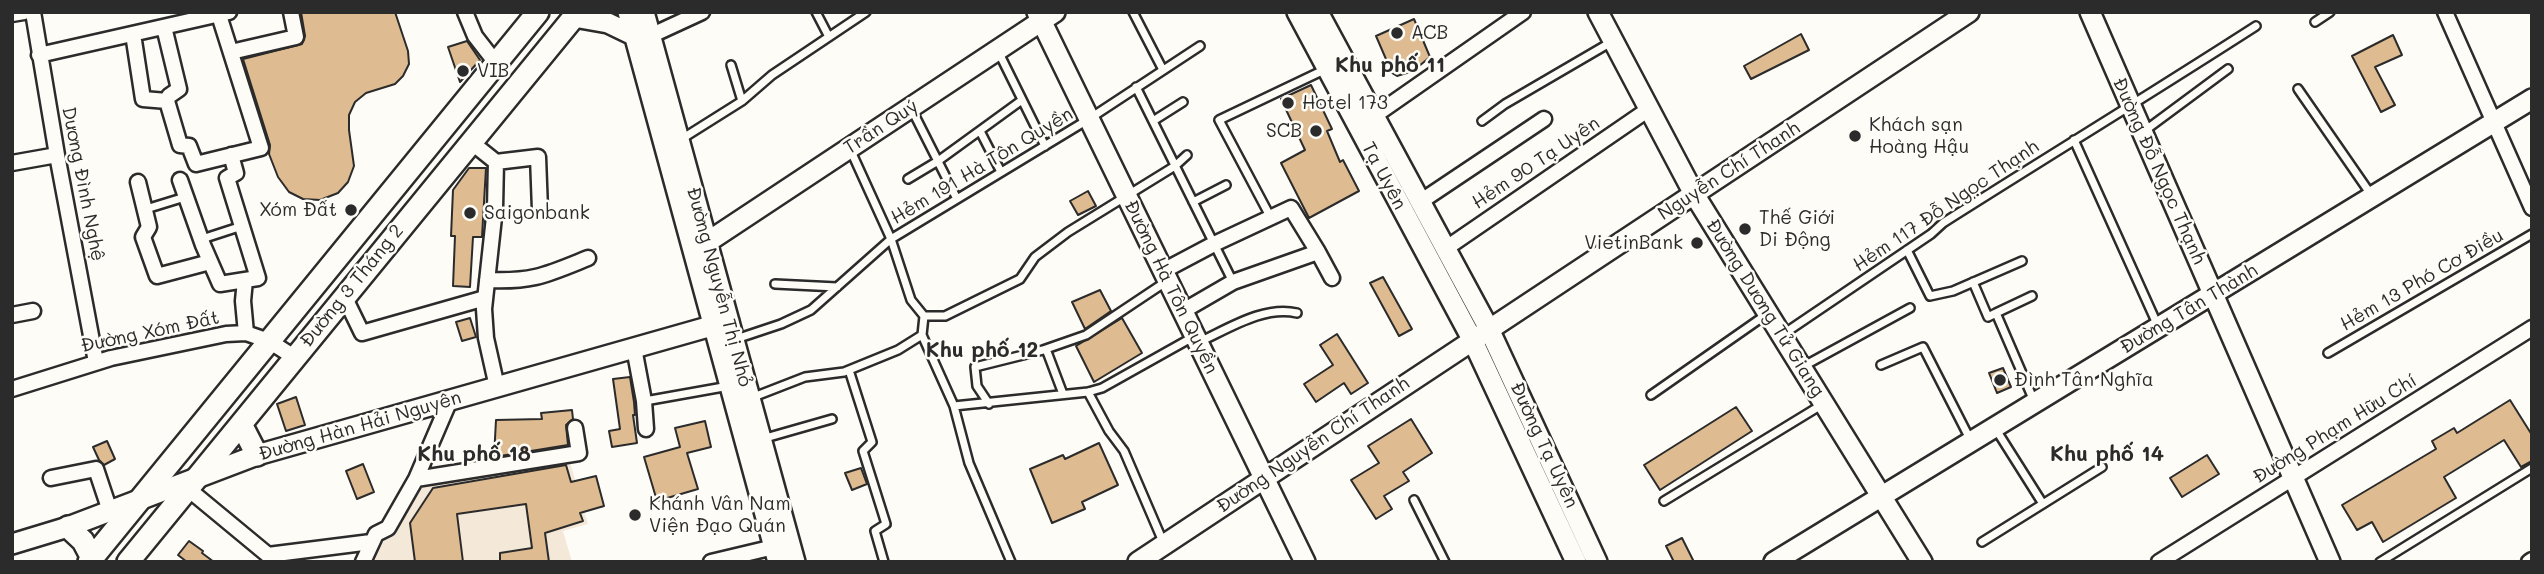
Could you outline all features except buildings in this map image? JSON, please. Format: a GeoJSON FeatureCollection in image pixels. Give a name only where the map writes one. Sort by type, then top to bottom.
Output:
{"type":"FeatureCollection","features":[{"type":"Feature","properties":{"kind":"main road","name":"Đường 3 Tháng 2"},"geometry":{"type":"LineString","coordinates":[[90,560],[538,12]]}},
{"type":"Feature","properties":{"kind":"main road","name":"Đường 3 Tháng 2"},"geometry":{"type":"LineString","coordinates":[[128,562],[576,14]]}},
{"type":"Feature","properties":{"kind":"main road"},"geometry":{"type":"LineString","coordinates":[[241,424],[257,455]]}},
{"type":"Feature","properties":{"kind":"main road"},"geometry":{"type":"LineString","coordinates":[[68,527],[82,541],[90,560]]}},
{"type":"Feature","properties":{"kind":"street"},"geometry":{"type":"LineString","coordinates":[[12,14],[24,12]]}},
{"type":"Feature","properties":{"kind":"street","name":"Dương Đình Nghệ"},"geometry":{"type":"LineString","coordinates":[[33,12],[96,362]]}},
{"type":"Feature","properties":{"kind":"street"},"geometry":{"type":"LineString","coordinates":[[230,52],[296,37],[291,12]]}},
{"type":"Feature","properties":{"kind":"street"},"geometry":{"type":"LineString","coordinates":[[466,12],[475,36],[496,63]]}},
{"type":"Feature","properties":{"kind":"street","name":"Đường Nguyễn Thị Nhỏ"},"geometry":{"type":"LineString","coordinates":[[628,12],[643,36],[679,141],[700,246]]}},
{"type":"Feature","properties":{"kind":"street","name":"Đường Nguyễn Thị Nhỏ"},"geometry":{"type":"LineString","coordinates":[[644,12],[643,36],[700,246],[724,332],[750,398],[795,562]]}},
{"type":"Feature","properties":{"kind":"street"},"geometry":{"type":"LineString","coordinates":[[576,14],[643,36],[702,12]]}},
{"type":"Feature","properties":{"kind":"street","name":"Tạ Uyên"},"geometry":{"type":"LineString","coordinates":[[1297,12],[1327,68],[1420,202],[1445,249],[1480,334]]}},
{"type":"Feature","properties":{"kind":"street","name":"Tạ Uyên"},"geometry":{"type":"LineString","coordinates":[[1318,12],[1366,122],[1480,334]]}},
{"type":"Feature","properties":{"kind":"street"},"geometry":{"type":"LineString","coordinates":[[1366,122],[1523,12]]}},
{"type":"Feature","properties":{"kind":"street","name":"Đường Dương Tử Giang"},"geometry":{"type":"LineString","coordinates":[[1598,12],[1694,194],[1922,562]]}},
{"type":"Feature","properties":{"kind":"street","name":"Đường Đỗ Ngọc Thạnh"},"geometry":{"type":"LineString","coordinates":[[2090,12],[2330,562]]}},
{"type":"Feature","properties":{"kind":"street"},"geometry":{"type":"LineString","coordinates":[[2445,12],[2532,208]]}},
{"type":"Feature","properties":{"kind":"street"},"geometry":{"type":"LineString","coordinates":[[39,55],[222,13],[230,52],[261,148],[196,163],[189,146],[180,145],[167,101],[178,89],[164,27]]}},
{"type":"Feature","properties":{"kind":"street","name":"Nguyễn Chí Thanh"},"geometry":{"type":"LineString","coordinates":[[1480,334],[1963,14]]}},
{"type":"Feature","properties":{"kind":"street","name":"Trần Quý"},"geometry":{"type":"LineString","coordinates":[[700,246],[997,50],[1044,15]]}},
{"type":"Feature","properties":{"kind":"street","name":"Đường Hà Tôn Quyền"},"geometry":{"type":"LineString","coordinates":[[1044,15],[1089,119],[1305,562]]}},
{"type":"Feature","properties":{"kind":"street"},"geometry":{"type":"LineString","coordinates":[[133,34],[143,99],[167,101]]}},
{"type":"Feature","properties":{"kind":"street","name":"Đường Tân Thành"},"geometry":{"type":"LineString","coordinates":[[1774,562],[2532,99]]}},
{"type":"Feature","properties":{"kind":"street","name":"Hẻm 90 Tạ Uyên"},"geometry":{"type":"LineString","coordinates":[[1445,249],[1649,109]]}},
{"type":"Feature","properties":{"kind":"street"},"geometry":{"type":"LineString","coordinates":[[1420,202],[1544,119]]}},
{"type":"Feature","properties":{"kind":"street"},"geometry":{"type":"LineString","coordinates":[[471,142],[496,163],[538,157],[540,210]]}},
{"type":"Feature","properties":{"kind":"street"},"geometry":{"type":"LineString","coordinates":[[12,163],[57,155]]}},
{"type":"Feature","properties":{"kind":"street"},"geometry":{"type":"LineString","coordinates":[[180,180],[220,284],[258,278],[227,178],[236,173],[231,155]]}},
{"type":"Feature","properties":{"kind":"street"},"geometry":{"type":"LineString","coordinates":[[496,163],[495,208],[484,309],[486,338],[497,387]]}},
{"type":"Feature","properties":{"kind":"street"},"geometry":{"type":"LineString","coordinates":[[138,182],[149,227],[143,237],[157,276],[210,262]]}},
{"type":"Feature","properties":{"kind":"street"},"geometry":{"type":"LineString","coordinates":[[1165,276],[1214,244],[1291,208],[1332,278]]}},
{"type":"Feature","properties":{"kind":"street"},"geometry":{"type":"LineString","coordinates":[[1183,311],[1233,282],[1318,252]]}},
{"type":"Feature","properties":{"kind":"street"},"geometry":{"type":"LineString","coordinates":[[487,280],[520,281],[541,278],[588,258]]}},
{"type":"Feature","properties":{"kind":"street"},"geometry":{"type":"LineString","coordinates":[[245,280],[243,301],[246,333]]}},
{"type":"Feature","properties":{"kind":"street"},"geometry":{"type":"LineString","coordinates":[[344,296],[362,333],[485,298]]}},
{"type":"Feature","properties":{"kind":"street"},"geometry":{"type":"LineString","coordinates":[[12,315],[33,311]]}},
{"type":"Feature","properties":{"kind":"street","name":"Đường Phạm Hữu Chí"},"geometry":{"type":"LineString","coordinates":[[2159,562],[2532,328]]}},
{"type":"Feature","properties":{"kind":"street","name":"Đường Nguyễn Thị Nhỏ"},"geometry":{"type":"LineString","coordinates":[[724,332],[730,386],[776,554]]}},
{"type":"Feature","properties":{"kind":"street","name":"Đường Hàn Hải Nguyên"},"geometry":{"type":"LineString","coordinates":[[12,544],[68,527],[192,482],[257,455],[634,348],[724,332]]}},
{"type":"Feature","properties":{"kind":"street","name":"Đường Xóm Đất"},"geometry":{"type":"LineString","coordinates":[[12,389],[96,362],[185,341],[246,333],[270,341],[294,357]]}},
{"type":"Feature","properties":{"kind":"street","name":"Đường Nguyễn Chí Thanh"},"geometry":{"type":"LineString","coordinates":[[1138,562],[1480,334]]}},
{"type":"Feature","properties":{"kind":"street","name":"Đường Tạ Uyên"},"geometry":{"type":"LineString","coordinates":[[1480,334],[1576,562]]}},
{"type":"Feature","properties":{"kind":"street","name":"Đường Tạ Uyên"},"geometry":{"type":"LineString","coordinates":[[1480,334],[1597,562]]}},
{"type":"Feature","properties":{"kind":"street"},"geometry":{"type":"LineString","coordinates":[[634,348],[644,401],[646,429]]}},
{"type":"Feature","properties":{"kind":"street"},"geometry":{"type":"LineString","coordinates":[[363,562],[376,534],[388,528],[416,479],[450,400]]}},
{"type":"Feature","properties":{"kind":"street"},"geometry":{"type":"LineString","coordinates":[[416,479],[579,453],[575,428]]}},
{"type":"Feature","properties":{"kind":"street"},"geometry":{"type":"LineString","coordinates":[[51,478],[96,469],[110,511]]}},
{"type":"Feature","properties":{"kind":"street"},"geometry":{"type":"LineString","coordinates":[[192,482],[266,559],[371,542]]}},
{"type":"Feature","properties":{"kind":"street"},"geometry":{"type":"LineString","coordinates":[[712,562],[776,554]]}},
{"type":"Feature","properties":{"kind":"lane"},"geometry":{"type":"LineString","coordinates":[[816,12],[829,37]]}},
{"type":"Feature","properties":{"kind":"lane"},"geometry":{"type":"LineString","coordinates":[[679,141],[742,102],[772,75],[866,12]]}},
{"type":"Feature","properties":{"kind":"lane"},"geometry":{"type":"LineString","coordinates":[[1133,12],[1163,70]]}},
{"type":"Feature","properties":{"kind":"lane"},"geometry":{"type":"LineString","coordinates":[[2315,22],[2330,12]]}},
{"type":"Feature","properties":{"kind":"lane","name":"Hẻm 117 Đỗ Ngọc Thạnh"},"geometry":{"type":"LineString","coordinates":[[1782,335],[1931,234],[1943,223],[2074,140],[2132,107],[2256,26]]}},
{"type":"Feature","properties":{"kind":"lane"},"geometry":{"type":"LineString","coordinates":[[1482,121],[1505,104],[1613,41]]}},
{"type":"Feature","properties":{"kind":"lane","name":"Hẻm 191 Hà Tôn Quyền"},"geometry":{"type":"LineString","coordinates":[[724,332],[781,324],[811,310],[891,239],[1089,119],[1200,46]]}},
{"type":"Feature","properties":{"kind":"lane"},"geometry":{"type":"LineString","coordinates":[[997,50],[1045,146]]}},
{"type":"Feature","properties":{"kind":"lane"},"geometry":{"type":"LineString","coordinates":[[730,65],[742,102]]}},
{"type":"Feature","properties":{"kind":"lane"},"geometry":{"type":"LineString","coordinates":[[1270,218],[1219,120],[1327,68]]}},
{"type":"Feature","properties":{"kind":"lane"},"geometry":{"type":"LineString","coordinates":[[2143,133],[2228,69]]}},
{"type":"Feature","properties":{"kind":"lane"},"geometry":{"type":"LineString","coordinates":[[1136,88],[1233,282]]}},
{"type":"Feature","properties":{"kind":"lane"},"geometry":{"type":"LineString","coordinates":[[2298,89],[2372,197]]}},
{"type":"Feature","properties":{"kind":"lane"},"geometry":{"type":"LineString","coordinates":[[908,180],[1022,100]]}},
{"type":"Feature","properties":{"kind":"lane"},"geometry":{"type":"LineString","coordinates":[[1153,121],[1183,102]]}},
{"type":"Feature","properties":{"kind":"lane"},"geometry":{"type":"LineString","coordinates":[[910,108],[957,199]]}},
{"type":"Feature","properties":{"kind":"lane"},"geometry":{"type":"LineString","coordinates":[[980,131],[1001,172]]}},
{"type":"Feature","properties":{"kind":"lane"},"geometry":{"type":"LineString","coordinates":[[2074,140],[2158,327]]}},
{"type":"Feature","properties":{"kind":"lane"},"geometry":{"type":"LineString","coordinates":[[850,148],[891,239],[911,300],[924,316],[922,335],[954,406],[969,463],[1010,562]]}},
{"type":"Feature","properties":{"kind":"lane"},"geometry":{"type":"LineString","coordinates":[[924,316],[945,316],[1020,279],[1035,257],[1046,248],[1175,166],[1187,155]]}},
{"type":"Feature","properties":{"kind":"lane"},"geometry":{"type":"LineString","coordinates":[[1193,202],[1226,185]]}},
{"type":"Feature","properties":{"kind":"lane"},"geometry":{"type":"LineString","coordinates":[[146,209],[186,197]]}},
{"type":"Feature","properties":{"kind":"lane"},"geometry":{"type":"LineString","coordinates":[[201,239],[242,226]]}},
{"type":"Feature","properties":{"kind":"lane","name":"Hẻm 13 Phó Cơ Điều"},"geometry":{"type":"LineString","coordinates":[[2328,353],[2532,234]]}},
{"type":"Feature","properties":{"kind":"lane"},"geometry":{"type":"LineString","coordinates":[[1908,250],[1930,296],[1952,291],[2022,261]]}},
{"type":"Feature","properties":{"kind":"lane"},"geometry":{"type":"LineString","coordinates":[[989,404],[977,386],[975,367],[1046,349],[1086,335],[1165,276]]}},
{"type":"Feature","properties":{"kind":"lane"},"geometry":{"type":"LineString","coordinates":[[1973,282],[1988,317],[2032,296]]}},
{"type":"Feature","properties":{"kind":"lane"},"geometry":{"type":"LineString","coordinates":[[775,284],[838,288]]}},
{"type":"Feature","properties":{"kind":"lane"},"geometry":{"type":"LineString","coordinates":[[1802,368],[1910,308]]}},
{"type":"Feature","properties":{"kind":"lane"},"geometry":{"type":"LineString","coordinates":[[954,406],[1088,392],[1102,388],[1196,339],[1265,313],[1287,310],[1297,313]]}},
{"type":"Feature","properties":{"kind":"lane"},"geometry":{"type":"LineString","coordinates":[[1651,395],[1768,313]]}},
{"type":"Feature","properties":{"kind":"lane"},"geometry":{"type":"LineString","coordinates":[[1996,313],[2035,402]]}},
{"type":"Feature","properties":{"kind":"lane"},"geometry":{"type":"LineString","coordinates":[[750,398],[805,377],[849,370],[898,350],[922,335]]}},
{"type":"Feature","properties":{"kind":"lane"},"geometry":{"type":"LineString","coordinates":[[1881,365],[1923,347],[1971,442]]}},
{"type":"Feature","properties":{"kind":"lane"},"geometry":{"type":"LineString","coordinates":[[1046,349],[1063,394]]}},
{"type":"Feature","properties":{"kind":"lane"},"geometry":{"type":"LineString","coordinates":[[849,370],[872,442],[863,451],[886,524],[875,531],[884,562]]}},
{"type":"Feature","properties":{"kind":"lane"},"geometry":{"type":"LineString","coordinates":[[644,401],[730,386]]}},
{"type":"Feature","properties":{"kind":"lane"},"geometry":{"type":"LineString","coordinates":[[1088,392],[1109,431],[1124,451],[1164,544]]}},
{"type":"Feature","properties":{"kind":"lane"},"geometry":{"type":"LineString","coordinates":[[1664,501],[1824,404]]}},
{"type":"Feature","properties":{"kind":"lane"},"geometry":{"type":"LineString","coordinates":[[761,439],[832,419]]}},
{"type":"Feature","properties":{"kind":"lane"},"geometry":{"type":"LineString","coordinates":[[1994,427],[2043,504]]}},
{"type":"Feature","properties":{"kind":"lane"},"geometry":{"type":"LineString","coordinates":[[1982,542],[2102,467]]}},
{"type":"Feature","properties":{"kind":"lane"},"geometry":{"type":"LineString","coordinates":[[2380,562],[2532,468]]}},
{"type":"Feature","properties":{"kind":"lane"},"geometry":{"type":"LineString","coordinates":[[1414,500],[1446,562]]}},
{"type":"Feature","properties":{"kind":"shaded area"},"geometry":{"type":"Polygon","coordinates":[[[569,459],[588,524],[563,531],[572,562],[367,562],[380,535],[386,537],[422,483],[569,459]]]}},
{"type":"Feature","properties":{"kind":"place","name":"ACB"},"geometry":{"type":"Point","coordinates":[1397,33]}},
{"type":"Feature","properties":{"kind":"place","name":"VIB"},"geometry":{"type":"Point","coordinates":[463,71]}},
{"type":"Feature","properties":{"kind":"place","name":"Hotel 173"},"geometry":{"type":"Point","coordinates":[1288,103]}},
{"type":"Feature","properties":{"kind":"place","name":"SCB"},"geometry":{"type":"Point","coordinates":[1316,131]}},
{"type":"Feature","properties":{"kind":"place","name":"Khách sạn Hoàng Hậu"},"geometry":{"type":"Point","coordinates":[1855,136]}},
{"type":"Feature","properties":{"kind":"place","name":"Xóm Đất"},"geometry":{"type":"Point","coordinates":[351,210]}},
{"type":"Feature","properties":{"kind":"place","name":"Saigonbank"},"geometry":{"type":"Point","coordinates":[470,213]}},
{"type":"Feature","properties":{"kind":"place","name":"Thế Giới Di Động"},"geometry":{"type":"Point","coordinates":[1745,229]}},
{"type":"Feature","properties":{"kind":"place","name":"VietinBank"},"geometry":{"type":"Point","coordinates":[1697,243]}},
{"type":"Feature","properties":{"kind":"place","name":"Đình Tân Nghĩa"},"geometry":{"type":"Point","coordinates":[2000,380]}},
{"type":"Feature","properties":{"kind":"place","name":"Khánh Vân Nam Viện Đạo Quán"},"geometry":{"type":"Point","coordinates":[635,515]}},
{"type":"Feature","properties":{"kind":"district","name":"Khu phố 11"},"geometry":{"type":"Point","coordinates":[1390,66]}},
{"type":"Feature","properties":{"kind":"district","name":"Khu phố 12"},"geometry":{"type":"Point","coordinates":[982,351]}},
{"type":"Feature","properties":{"kind":"district","name":"Khu phố 18"},"geometry":{"type":"Point","coordinates":[474,455]}},
{"type":"Feature","properties":{"kind":"district","name":"Khu phố 14"},"geometry":{"type":"Point","coordinates":[2107,455]}}]}
